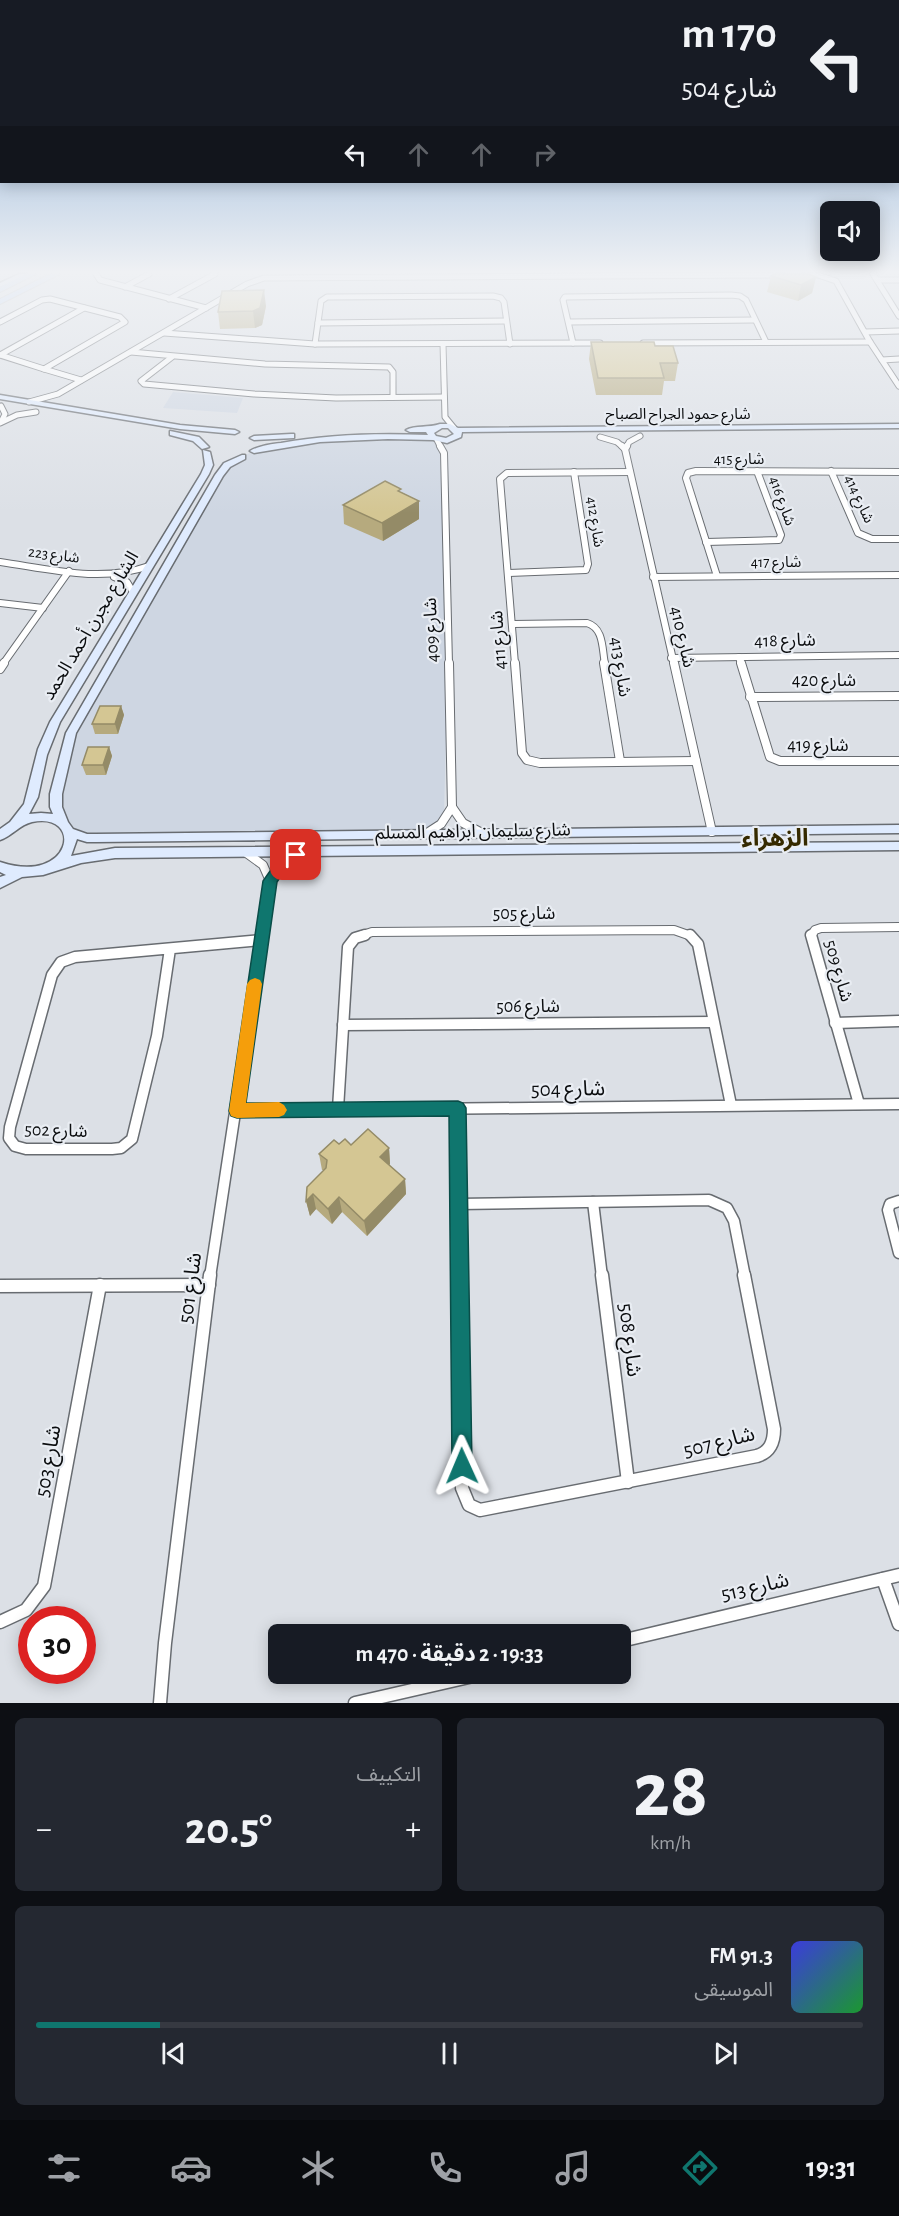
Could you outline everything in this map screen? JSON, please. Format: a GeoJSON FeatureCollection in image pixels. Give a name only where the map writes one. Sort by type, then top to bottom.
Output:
{"type":"FeatureCollection","features":[{"type":"Feature","properties":{"kind":"street"},"geometry":{"type":"LineString","coordinates":[[44,369],[71,353]]}},
{"type":"Feature","properties":{"kind":"street"},"geometry":{"type":"LineString","coordinates":[[0,403],[44,400],[128,353]]}},
{"type":"Feature","properties":{"kind":"street"},"geometry":{"type":"LineString","coordinates":[[143,353],[266,364],[389,367],[393,372],[393,397]]}},
{"type":"Feature","properties":{"kind":"street"},"geometry":{"type":"LineString","coordinates":[[443,353],[445,417],[455,433]]}},
{"type":"Feature","properties":{"kind":"street"},"geometry":{"type":"LineString","coordinates":[[878,353],[899,386]]}},
{"type":"Feature","properties":{"kind":"street"},"geometry":{"type":"LineString","coordinates":[[0,355],[81,380]]}},
{"type":"Feature","properties":{"kind":"street"},"geometry":{"type":"LineString","coordinates":[[172,357],[164,366],[141,381],[144,384],[254,394],[444,397]]}},
{"type":"Feature","properties":{"kind":"street"},"geometry":{"type":"LineString","coordinates":[[882,360],[899,359]]}},
{"type":"Feature","properties":{"kind":"street"},"geometry":{"type":"LineString","coordinates":[[62,392],[57,401],[63,408]]}},
{"type":"Feature","properties":{"kind":"street"},"geometry":{"type":"LineString","coordinates":[[28,402],[192,428],[235,432],[254,438],[455,433]]}},
{"type":"Feature","properties":{"kind":"street"},"geometry":{"type":"LineString","coordinates":[[0,403],[36,412],[187,436],[200,441],[206,450],[225,459],[242,457]]}},
{"type":"Feature","properties":{"kind":"street"},"geometry":{"type":"LineString","coordinates":[[0,403],[5,414],[0,423]]}},
{"type":"Feature","properties":{"kind":"street"},"geometry":{"type":"LineString","coordinates":[[0,423],[36,412]]}},
{"type":"Feature","properties":{"kind":"street"},"geometry":{"type":"LineString","coordinates":[[435,434],[445,417]]}},
{"type":"Feature","properties":{"kind":"street","name":"شارع حمود الجراح الصباح"},"geometry":{"type":"LineString","coordinates":[[455,433],[857,430],[899,426]]}},
{"type":"Feature","properties":{"kind":"street","name":"شارع حمود الجراح الصباح"},"geometry":{"type":"LineString","coordinates":[[857,430],[899,434]]}},
{"type":"Feature","properties":{"kind":"street"},"geometry":{"type":"LineString","coordinates":[[206,450],[206,443],[218,435],[235,432]]}},
{"type":"Feature","properties":{"kind":"street","name":"شارع حمود الجراح الصباح"},"geometry":{"type":"LineString","coordinates":[[455,433],[640,436],[688,432]]}},
{"type":"Feature","properties":{"kind":"street"},"geometry":{"type":"LineString","coordinates":[[435,434],[455,433]]}},
{"type":"Feature","properties":{"kind":"street"},"geometry":{"type":"LineString","coordinates":[[444,453],[455,433]]}},
{"type":"Feature","properties":{"kind":"street"},"geometry":{"type":"LineString","coordinates":[[254,451],[316,440],[375,434]]}},
{"type":"Feature","properties":{"kind":"street","name":"شارع 409"},"geometry":{"type":"LineString","coordinates":[[435,434],[444,453],[452,807]]}},
{"type":"Feature","properties":{"kind":"street"},"geometry":{"type":"LineString","coordinates":[[600,436],[613,440],[625,449],[630,442],[640,436]]}},
{"type":"Feature","properties":{"kind":"street"},"geometry":{"type":"LineString","coordinates":[[254,438],[257,444],[254,451]]}},
{"type":"Feature","properties":{"kind":"street","name":"شارع 410"},"geometry":{"type":"LineString","coordinates":[[625,449],[712,832]]}},
{"type":"Feature","properties":{"kind":"street","name":"الشارع مجرن أحمد الحمد"},"geometry":{"type":"LineString","coordinates":[[15,824],[27,811],[34,797],[43,752],[55,722],[205,474],[209,465],[206,450]]}},
{"type":"Feature","properties":{"kind":"street","name":"الشارع مجرن أحمد الحمد"},"geometry":{"type":"LineString","coordinates":[[66,827],[56,807],[56,794],[70,733],[219,475],[227,465],[254,451]]}},
{"type":"Feature","properties":{"kind":"street","name":"شارع 415"},"geometry":{"type":"LineString","coordinates":[[717,576],[686,478],[688,473],[696,471],[899,472]]}},
{"type":"Feature","properties":{"kind":"street","name":"شارع 416"},"geometry":{"type":"LineString","coordinates":[[706,542],[779,540],[781,535],[757,471]]}},
{"type":"Feature","properties":{"kind":"street","name":"شارع 414"},"geometry":{"type":"LineString","coordinates":[[831,471],[858,532],[864,538],[899,539]]}},
{"type":"Feature","properties":{"kind":"street","name":"شارع 412"},"geometry":{"type":"LineString","coordinates":[[509,573],[586,570],[588,564],[574,472]]}},
{"type":"Feature","properties":{"kind":"street","name":"شارع 411"},"geometry":{"type":"LineString","coordinates":[[630,472],[507,473],[500,479],[522,753],[527,760],[540,763],[696,761]]}},
{"type":"Feature","properties":{"kind":"street","name":"شارع 223"},"geometry":{"type":"LineString","coordinates":[[0,562],[104,574],[130,573],[149,566]]}},
{"type":"Feature","properties":{"kind":"street"},"geometry":{"type":"LineString","coordinates":[[0,669],[69,571]]}},
{"type":"Feature","properties":{"kind":"street","name":"شارع 223"},"geometry":{"type":"LineString","coordinates":[[104,574],[123,580],[130,585],[133,592]]}},
{"type":"Feature","properties":{"kind":"street","name":"شارع 417"},"geometry":{"type":"LineString","coordinates":[[653,577],[899,575]]}},
{"type":"Feature","properties":{"kind":"street"},"geometry":{"type":"LineString","coordinates":[[0,603],[43,608]]}},
{"type":"Feature","properties":{"kind":"street","name":"شارع 413"},"geometry":{"type":"LineString","coordinates":[[513,624],[587,623],[599,630],[620,761]]}},
{"type":"Feature","properties":{"kind":"street","name":"شارع 418"},"geometry":{"type":"LineString","coordinates":[[671,658],[899,655]]}},
{"type":"Feature","properties":{"kind":"street","name":"شارع 419"},"geometry":{"type":"LineString","coordinates":[[739,657],[770,757],[780,761],[899,761]]}},
{"type":"Feature","properties":{"kind":"street","name":"شارع 420"},"geometry":{"type":"LineString","coordinates":[[750,697],[899,696]]}},
{"type":"Feature","properties":{"kind":"street"},"geometry":{"type":"LineString","coordinates":[[427,833],[441,824],[452,807],[463,823],[482,833]]}},
{"type":"Feature","properties":{"kind":"street","name":"شارع سليمان ابراهيم المسلم"},"geometry":{"type":"LineString","coordinates":[[15,824],[40,817],[87,838],[899,829]]}},
{"type":"Feature","properties":{"kind":"street"},"geometry":{"type":"LineString","coordinates":[[0,836],[15,824]]}},
{"type":"Feature","properties":{"kind":"street"},"geometry":{"type":"LineString","coordinates":[[50,867],[68,850],[71,841],[66,827]]}},
{"type":"Feature","properties":{"kind":"street","name":"شارع سليمان ابراهيم المسلم"},"geometry":{"type":"LineString","coordinates":[[18,874],[39,871],[81,858],[115,853],[899,846]]}},
{"type":"Feature","properties":{"kind":"street"},"geometry":{"type":"LineString","coordinates":[[270,881],[282,864],[304,851]]}},
{"type":"Feature","properties":{"kind":"street"},"geometry":{"type":"LineString","coordinates":[[244,852],[263,865],[270,881]]}},
{"type":"Feature","properties":{"kind":"street"},"geometry":{"type":"LineString","coordinates":[[0,867],[18,874]]}},
{"type":"Feature","properties":{"kind":"street"},"geometry":{"type":"LineString","coordinates":[[0,883],[18,874]]}},
{"type":"Feature","properties":{"kind":"street","name":"شارع 501"},"geometry":{"type":"LineString","coordinates":[[160,1703],[166,1632],[209,1285],[270,881]]}},
{"type":"Feature","properties":{"kind":"street","name":"شارع 509"},"geometry":{"type":"LineString","coordinates":[[859,1104],[811,941],[812,932],[821,928],[899,927]]}},
{"type":"Feature","properties":{"kind":"street","name":"شارع 505"},"geometry":{"type":"LineString","coordinates":[[338,1109],[348,947],[355,938],[372,932],[684,932],[693,937],[698,944],[731,1105]]}},
{"type":"Feature","properties":{"kind":"street","name":"شارع 502"},"geometry":{"type":"LineString","coordinates":[[171,949],[157,1036],[132,1139],[121,1148],[112,1149],[26,1149],[15,1146],[9,1138],[10,1127],[52,975],[58,965],[75,957],[261,940]]}},
{"type":"Feature","properties":{"kind":"street"},"geometry":{"type":"LineString","coordinates":[[835,1023],[899,1021]]}},
{"type":"Feature","properties":{"kind":"street","name":"شارع 506"},"geometry":{"type":"LineString","coordinates":[[343,1025],[713,1022]]}},
{"type":"Feature","properties":{"kind":"street","name":"شارع 504"},"geometry":{"type":"LineString","coordinates":[[237,1111],[899,1104]]}},
{"type":"Feature","properties":{"kind":"street","name":"شارع 507"},"geometry":{"type":"LineString","coordinates":[[458,1108],[459,1204],[462,1488],[465,1502],[469,1507],[480,1511],[762,1455],[773,1443],[774,1429],[731,1212],[723,1204],[709,1200],[459,1204]]}},
{"type":"Feature","properties":{"kind":"street"},"geometry":{"type":"LineString","coordinates":[[899,1201],[890,1204],[888,1214],[899,1253]]}},
{"type":"Feature","properties":{"kind":"street","name":"شارع 508"},"geometry":{"type":"LineString","coordinates":[[593,1202],[628,1482]]}},
{"type":"Feature","properties":{"kind":"street","name":"شارع 503"},"geometry":{"type":"LineString","coordinates":[[0,1622],[12,1620],[26,1611],[44,1586],[100,1285]]}},
{"type":"Feature","properties":{"kind":"street"},"geometry":{"type":"LineString","coordinates":[[0,1286],[209,1285]]}},
{"type":"Feature","properties":{"kind":"street","name":"شارع 513"},"geometry":{"type":"LineString","coordinates":[[631,1639],[899,1575]]}},
{"type":"Feature","properties":{"kind":"street"},"geometry":{"type":"LineString","coordinates":[[882,1579],[899,1624]]}},
{"type":"Feature","properties":{"kind":"street"},"geometry":{"type":"LineString","coordinates":[[355,1703],[397,1699],[448,1684]]}},
{"type":"Feature","properties":{"kind":"shaded area"},"geometry":{"type":"Polygon","coordinates":[[[173,392],[243,398],[237,413],[163,408],[173,392]]]}},
{"type":"Feature","properties":{"kind":"shaded area"},"geometry":{"type":"Polygon","coordinates":[[[433,438],[441,445],[448,657],[444,815],[436,824],[425,830],[293,835],[96,838],[70,832],[56,794],[71,733],[190,526],[233,461],[254,451],[327,439],[433,438]]]}},
{"type":"Feature","properties":{"kind":"building"},"geometry":{"type":"Polygon","coordinates":[[[593,353],[675,353],[678,363],[660,363],[664,378],[598,378],[593,353]]]}},
{"type":"Feature","properties":{"kind":"building"},"geometry":{"type":"Polygon","coordinates":[[[385,481],[401,489],[398,491],[419,501],[382,523],[343,505],[385,481]]]}},
{"type":"Feature","properties":{"kind":"building"},"geometry":{"type":"Polygon","coordinates":[[[100,706],[121,706],[115,724],[92,724],[100,706]]]}},
{"type":"Feature","properties":{"kind":"building"},"geometry":{"type":"Polygon","coordinates":[[[88,747],[109,747],[103,765],[82,765],[88,747]]]}},
{"type":"Feature","properties":{"kind":"building"},"geometry":{"type":"Polygon","coordinates":[[[368,1129],[389,1148],[380,1157],[405,1179],[364,1221],[339,1197],[328,1209],[313,1194],[306,1201],[307,1187],[326,1168],[327,1160],[319,1154],[334,1140],[339,1144],[345,1139],[351,1145],[368,1129]]]}},
{"type":"Feature","properties":{"kind":"slow traffic"},"geometry":{"type":"LineString","coordinates":[[255,984],[237,1111],[279,1110]]}},
{"type":"Feature","properties":{"kind":"district","name":"الزهراء"},"geometry":{"type":"Point","coordinates":[775,839]}},
{"type":"Feature","properties":{"kind":"route"},"geometry":{"type":"LineString","coordinates":[[296,855],[277,869],[270,881],[237,1111],[458,1108],[462,1466]]}}]}
